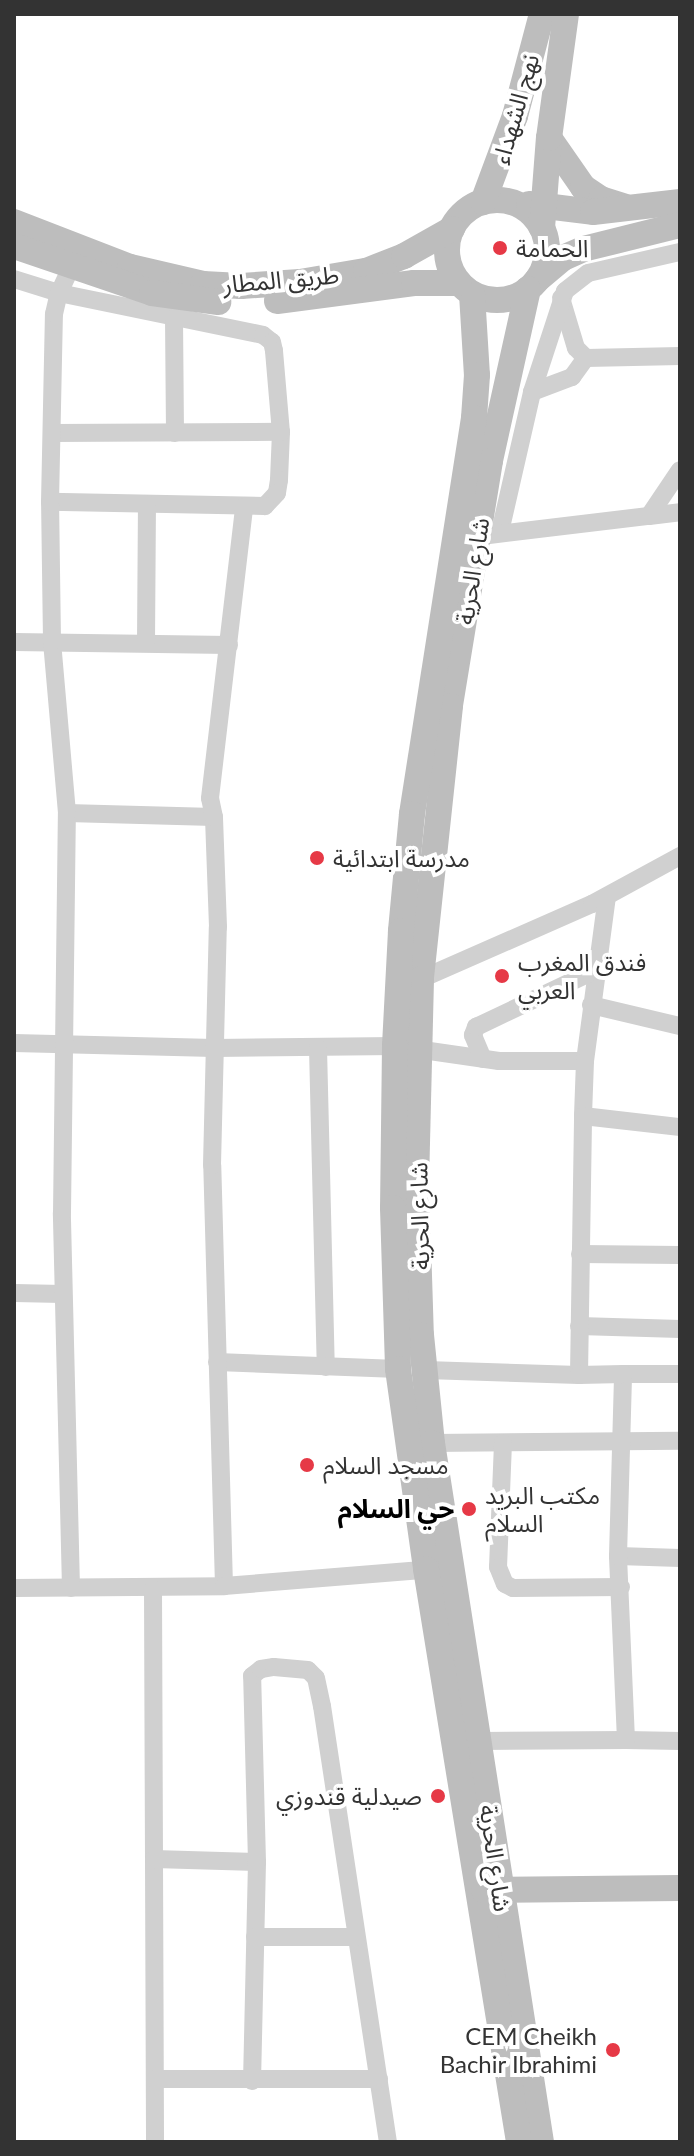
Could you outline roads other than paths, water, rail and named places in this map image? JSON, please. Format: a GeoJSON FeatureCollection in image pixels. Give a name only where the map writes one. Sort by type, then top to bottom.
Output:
{"type":"FeatureCollection","features":[{"type":"Feature","properties":{"kind":"main road","name":"نهج الشهداء"},"geometry":{"type":"LineString","coordinates":[[483,202],[515,116],[542,14]]}},
{"type":"Feature","properties":{"kind":"main road","name":"نهج الشهداء"},"geometry":{"type":"LineString","coordinates":[[543,216],[549,138],[566,14]]}},
{"type":"Feature","properties":{"kind":"main road"},"geometry":{"type":"LineString","coordinates":[[549,138],[583,187],[601,199],[632,209]]}},
{"type":"Feature","properties":{"kind":"main road"},"geometry":{"type":"LineString","coordinates":[[680,202],[543,216],[534,216],[513,203],[483,202],[468,210],[452,229],[447,257],[466,288],[501,300],[533,284],[563,258],[583,249],[680,225]]}},
{"type":"Feature","properties":{"kind":"main road"},"geometry":{"type":"LineString","coordinates":[[533,284],[547,254],[543,216]]}},
{"type":"Feature","properties":{"kind":"main road","name":"طريق المطار"},"geometry":{"type":"LineString","coordinates":[[14,222],[76,258],[152,293],[207,302],[311,299],[414,283],[466,288]]}},
{"type":"Feature","properties":{"kind":"main road","name":"طريق المطار"},"geometry":{"type":"LineString","coordinates":[[14,246],[175,279],[241,286],[300,282],[366,271],[404,256],[452,229]]}},
{"type":"Feature","properties":{"kind":"main road","name":"شارع الحرية"},"geometry":{"type":"LineString","coordinates":[[533,284],[488,535],[450,706],[421,979],[407,1048],[438,1569],[480,1741],[489,1890],[541,2142]]}},
{"type":"Feature","properties":{"kind":"main road","name":"شارع الحرية"},"geometry":{"type":"LineString","coordinates":[[466,288],[476,346],[474,418],[412,814],[407,1048],[393,1208],[398,1369],[438,1569],[489,1890],[519,2142]]}},
{"type":"Feature","properties":{"kind":"main road"},"geometry":{"type":"LineString","coordinates":[[489,1890],[680,1888]]}},
{"type":"Feature","properties":{"kind":"street"},"geometry":{"type":"LineString","coordinates":[[680,252],[588,273],[572,283],[561,298],[488,535],[680,512]]}},
{"type":"Feature","properties":{"kind":"street"},"geometry":{"type":"LineString","coordinates":[[71,1588],[63,1294],[67,813],[52,641],[50,502],[54,314],[59,293],[76,258]]}},
{"type":"Feature","properties":{"kind":"street"},"geometry":{"type":"LineString","coordinates":[[14,279],[59,293],[268,337],[274,351],[281,432],[277,493],[265,506],[50,502]]}},
{"type":"Feature","properties":{"kind":"street"},"geometry":{"type":"LineString","coordinates":[[561,298],[576,348],[586,358],[680,356]]}},
{"type":"Feature","properties":{"kind":"street"},"geometry":{"type":"LineString","coordinates":[[174,318],[175,433]]}},
{"type":"Feature","properties":{"kind":"street"},"geometry":{"type":"LineString","coordinates":[[532,392],[572,377],[586,358]]}},
{"type":"Feature","properties":{"kind":"street"},"geometry":{"type":"LineString","coordinates":[[52,433],[281,432]]}},
{"type":"Feature","properties":{"kind":"street"},"geometry":{"type":"LineString","coordinates":[[649,516],[680,470]]}},
{"type":"Feature","properties":{"kind":"street"},"geometry":{"type":"LineString","coordinates":[[146,643],[147,504]]}},
{"type":"Feature","properties":{"kind":"street"},"geometry":{"type":"LineString","coordinates":[[224,1586],[217,1362],[214,1048],[218,927],[214,817],[210,798],[244,507]]}},
{"type":"Feature","properties":{"kind":"street"},"geometry":{"type":"LineString","coordinates":[[14,642],[229,645]]}},
{"type":"Feature","properties":{"kind":"street"},"geometry":{"type":"LineString","coordinates":[[67,813],[214,817]]}},
{"type":"Feature","properties":{"kind":"street"},"geometry":{"type":"LineString","coordinates":[[421,979],[479,957],[607,896],[680,856]]}},
{"type":"Feature","properties":{"kind":"street"},"geometry":{"type":"LineString","coordinates":[[579,1375],[585,1061],[607,896]]}},
{"type":"Feature","properties":{"kind":"street"},"geometry":{"type":"LineString","coordinates":[[483,1059],[473,1035],[476,1027],[596,970]]}},
{"type":"Feature","properties":{"kind":"street"},"geometry":{"type":"LineString","coordinates":[[591,1005],[680,1026]]}},
{"type":"Feature","properties":{"kind":"street"},"geometry":{"type":"LineString","coordinates":[[14,1043],[214,1048],[407,1048],[483,1059],[585,1061]]}},
{"type":"Feature","properties":{"kind":"street"},"geometry":{"type":"LineString","coordinates":[[318,1048],[326,1367]]}},
{"type":"Feature","properties":{"kind":"street"},"geometry":{"type":"LineString","coordinates":[[583,1116],[680,1127]]}},
{"type":"Feature","properties":{"kind":"street"},"geometry":{"type":"LineString","coordinates":[[580,1254],[680,1255]]}},
{"type":"Feature","properties":{"kind":"street"},"geometry":{"type":"LineString","coordinates":[[14,1293],[63,1294]]}},
{"type":"Feature","properties":{"kind":"street"},"geometry":{"type":"LineString","coordinates":[[579,1326],[680,1329]]}},
{"type":"Feature","properties":{"kind":"street"},"geometry":{"type":"LineString","coordinates":[[217,1362],[398,1369]]}},
{"type":"Feature","properties":{"kind":"street"},"geometry":{"type":"LineString","coordinates":[[426,1370],[579,1375],[680,1374]]}},
{"type":"Feature","properties":{"kind":"street"},"geometry":{"type":"LineString","coordinates":[[623,1374],[618,1556],[626,1740]]}},
{"type":"Feature","properties":{"kind":"street"},"geometry":{"type":"LineString","coordinates":[[432,1443],[680,1441]]}},
{"type":"Feature","properties":{"kind":"street"},"geometry":{"type":"LineString","coordinates":[[503,1443],[498,1567],[505,1584],[513,1588],[621,1587]]}},
{"type":"Feature","properties":{"kind":"street"},"geometry":{"type":"LineString","coordinates":[[618,1556],[680,1558]]}},
{"type":"Feature","properties":{"kind":"street"},"geometry":{"type":"LineString","coordinates":[[14,1588],[224,1586],[438,1569]]}},
{"type":"Feature","properties":{"kind":"street"},"geometry":{"type":"LineString","coordinates":[[153,1589],[155,2142]]}},
{"type":"Feature","properties":{"kind":"street"},"geometry":{"type":"LineString","coordinates":[[252,2081],[257,1862],[252,1676],[261,1669],[274,1667],[308,1670],[316,1678],[322,1706],[388,2142]]}},
{"type":"Feature","properties":{"kind":"street"},"geometry":{"type":"LineString","coordinates":[[480,1741],[680,1741]]}},
{"type":"Feature","properties":{"kind":"street"},"geometry":{"type":"LineString","coordinates":[[154,1859],[257,1862]]}},
{"type":"Feature","properties":{"kind":"street"},"geometry":{"type":"LineString","coordinates":[[255,1937],[356,1937]]}},
{"type":"Feature","properties":{"kind":"street"},"geometry":{"type":"LineString","coordinates":[[155,2079],[379,2079]]}},
{"type":"Feature","properties":{"kind":"place","name":"الحمامة"},"geometry":{"type":"Point","coordinates":[500,248]}},
{"type":"Feature","properties":{"kind":"place","name":"مدرسة ابتدائية"},"geometry":{"type":"Point","coordinates":[317,858]}},
{"type":"Feature","properties":{"kind":"place","name":"فندق المغرب العربي"},"geometry":{"type":"Point","coordinates":[502,976]}},
{"type":"Feature","properties":{"kind":"place","name":"مسجد السلام"},"geometry":{"type":"Point","coordinates":[307,1465]}},
{"type":"Feature","properties":{"kind":"place","name":"مكتب البريد السلام"},"geometry":{"type":"Point","coordinates":[469,1509]}},
{"type":"Feature","properties":{"kind":"place","name":"صيدلية قندوزي"},"geometry":{"type":"Point","coordinates":[438,1796]}},
{"type":"Feature","properties":{"kind":"place","name":"CEM Cheikh Bachir Ibrahimi"},"geometry":{"type":"Point","coordinates":[613,2050]}},
{"type":"Feature","properties":{"kind":"district","name":"حي السلام"},"geometry":{"type":"Point","coordinates":[396,1509]}}]}
